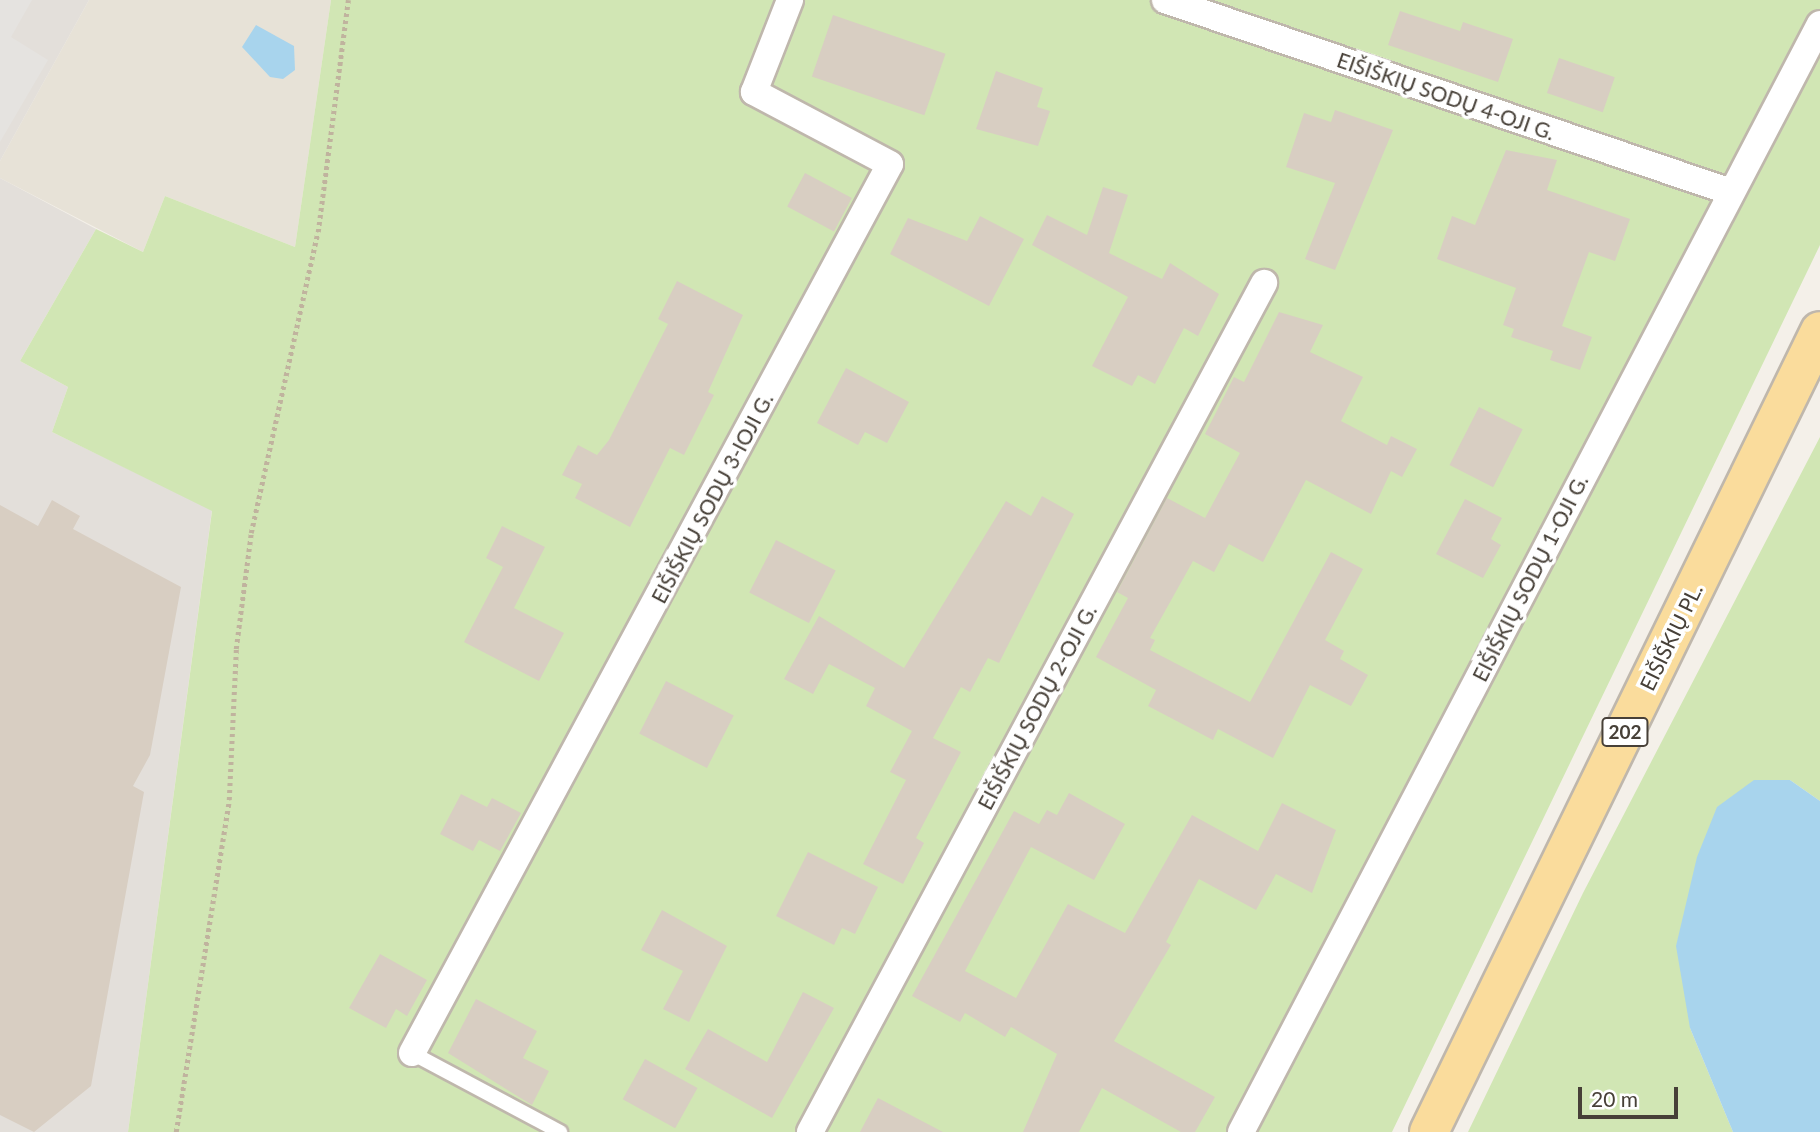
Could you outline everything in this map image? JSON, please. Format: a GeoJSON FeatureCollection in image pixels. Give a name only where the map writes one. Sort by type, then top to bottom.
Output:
{"type":"FeatureCollection","features":[{"type":"Feature","properties":{"kind":"main road","name":"EIŠIŠKIŲ PL."},"geometry":{"type":"LineString","coordinates":[[1429,1132],[1820,331]]}},
{"type":"Feature","properties":{"kind":"street","name":"EIŠIŠKIŲ SODŲ 3-IOJI G."},"geometry":{"type":"LineString","coordinates":[[412,1053],[890,164],[754,92],[790,0]]}},
{"type":"Feature","properties":{"kind":"street","name":"EIŠIŠKIŲ SODŲ 4-OJI G."},"geometry":{"type":"LineString","coordinates":[[1165,0],[1728,191]]}},
{"type":"Feature","properties":{"kind":"street","name":"EIŠIŠKIŲ SODŲ 1-OJI G."},"geometry":{"type":"LineString","coordinates":[[1241,1132],[1728,191],[1820,24]]}},
{"type":"Feature","properties":{"kind":"street","name":"EIŠIŠKIŲ SODŲ 2-OJI G."},"geometry":{"type":"LineString","coordinates":[[810,1132],[1264,283]]}},
{"type":"Feature","properties":{"kind":"lane"},"geometry":{"type":"LineString","coordinates":[[412,1053],[559,1132]]}},
{"type":"Feature","properties":{"kind":"path"},"geometry":{"type":"LineString","coordinates":[[176,1132],[229,800],[236,649],[251,533],[318,232],[348,0]]}},
{"type":"Feature","properties":{"kind":"shaded area"},"geometry":{"type":"Polygon","coordinates":[[[0,0],[89,0],[0,161],[0,0]]]}},
{"type":"Feature","properties":{"kind":"shaded area"},"geometry":{"type":"Polygon","coordinates":[[[0,0],[32,0],[11,37],[48,60],[0,142],[0,0]]]}},
{"type":"Feature","properties":{"kind":"shaded area"},"geometry":{"type":"Polygon","coordinates":[[[89,0],[331,0],[295,247],[165,196],[143,252],[0,178],[0,161],[89,0]]]}},
{"type":"Feature","properties":{"kind":"shaded area"},"geometry":{"type":"Polygon","coordinates":[[[0,178],[96,229],[20,361],[68,387],[52,432],[212,510],[128,1132],[0,1132],[0,178]]]}},
{"type":"Feature","properties":{"kind":"green space"},"geometry":{"type":"Polygon","coordinates":[[[331,0],[1820,0],[1820,245],[1392,1132],[128,1132],[212,511],[52,432],[68,387],[20,361],[96,229],[143,252],[165,196],[295,247],[331,0]]]}},
{"type":"Feature","properties":{"kind":"green space"},"geometry":{"type":"Polygon","coordinates":[[[1820,437],[1820,801],[1790,780],[1690,1028],[1733,1132],[1468,1132],[1583,893],[1820,437]]]}},
{"type":"Feature","properties":{"kind":"water"},"geometry":{"type":"Polygon","coordinates":[[[256,25],[294,46],[295,70],[283,79],[270,77],[242,47],[256,25]]]}},
{"type":"Feature","properties":{"kind":"water"},"geometry":{"type":"Polygon","coordinates":[[[1754,780],[1790,780],[1820,801],[1820,1132],[1733,1132],[1690,1028],[1676,946],[1697,857],[1717,807],[1754,780]]]}},
{"type":"Feature","properties":{"kind":"building"},"geometry":{"type":"Polygon","coordinates":[[[1400,11],[1460,31],[1463,22],[1513,39],[1498,82],[1388,45],[1400,11]]]}},
{"type":"Feature","properties":{"kind":"building"},"geometry":{"type":"Polygon","coordinates":[[[833,15],[946,54],[924,115],[812,76],[833,15]]]}},
{"type":"Feature","properties":{"kind":"building"},"geometry":{"type":"Polygon","coordinates":[[[1559,58],[1615,77],[1603,112],[1547,93],[1559,58]]]}},
{"type":"Feature","properties":{"kind":"building"},"geometry":{"type":"Polygon","coordinates":[[[996,71],[1043,88],[1037,107],[1050,111],[1038,146],[976,129],[996,71]]]}},
{"type":"Feature","properties":{"kind":"building"},"geometry":{"type":"Polygon","coordinates":[[[1335,110],[1393,130],[1335,270],[1305,259],[1335,183],[1286,167],[1304,113],[1331,122],[1335,110]]]}},
{"type":"Feature","properties":{"kind":"building"},"geometry":{"type":"Polygon","coordinates":[[[1506,150],[1557,160],[1547,190],[1630,219],[1615,261],[1589,252],[1562,326],[1592,337],[1580,370],[1550,360],[1553,351],[1511,337],[1514,329],[1503,325],[1516,288],[1437,259],[1452,216],[1475,225],[1506,150]]]}},
{"type":"Feature","properties":{"kind":"building"},"geometry":{"type":"Polygon","coordinates":[[[805,173],[852,198],[834,231],[787,207],[805,173]]]}},
{"type":"Feature","properties":{"kind":"building"},"geometry":{"type":"Polygon","coordinates":[[[1103,187],[1128,195],[1109,253],[1162,279],[1170,263],[1219,294],[1198,336],[1184,328],[1155,384],[1138,375],[1132,386],[1092,366],[1128,297],[1032,245],[1047,215],[1087,235],[1103,187]]]}},
{"type":"Feature","properties":{"kind":"building"},"geometry":{"type":"Polygon","coordinates":[[[980,216],[1024,239],[989,306],[890,254],[908,218],[967,241],[980,216]]]}},
{"type":"Feature","properties":{"kind":"building"},"geometry":{"type":"Polygon","coordinates":[[[677,281],[743,315],[708,392],[714,395],[684,455],[670,448],[630,527],[575,498],[582,484],[562,475],[578,445],[597,455],[609,440],[668,324],[658,319],[677,281]]]}},
{"type":"Feature","properties":{"kind":"building"},"geometry":{"type":"Polygon","coordinates":[[[1279,312],[1323,325],[1310,352],[1363,377],[1341,421],[1387,445],[1391,436],[1417,449],[1402,477],[1391,471],[1371,514],[1306,480],[1263,562],[1229,544],[1214,572],[1193,561],[1150,638],[1155,640],[1150,650],[1250,702],[1331,552],[1363,569],[1325,640],[1344,651],[1340,659],[1368,675],[1351,706],[1310,685],[1273,758],[1218,729],[1213,740],[1148,706],[1156,690],[1096,657],[1128,598],[1117,592],[1167,498],[1205,518],[1240,453],[1205,434],[1234,377],[1244,382],[1279,312]]]}},
{"type":"Feature","properties":{"kind":"building"},"geometry":{"type":"Polygon","coordinates":[[[846,368],[909,402],[887,443],[865,432],[858,445],[817,423],[846,368]]]}},
{"type":"Feature","properties":{"kind":"building"},"geometry":{"type":"Polygon","coordinates":[[[1479,407],[1523,429],[1493,487],[1449,465],[1479,407]]]}},
{"type":"Feature","properties":{"kind":"building"},"geometry":{"type":"Polygon","coordinates":[[[1042,496],[1074,514],[999,663],[988,658],[970,692],[961,687],[933,738],[961,752],[916,838],[924,843],[903,884],[863,864],[906,780],[890,772],[912,731],[866,706],[875,688],[829,664],[813,694],[784,679],[819,616],[904,668],[1006,501],[1031,516],[1042,496]]]}},
{"type":"Feature","properties":{"kind":"building"},"geometry":{"type":"Polygon","coordinates":[[[1465,499],[1502,518],[1491,539],[1501,545],[1483,578],[1436,554],[1465,499]]]}},
{"type":"Feature","properties":{"kind":"building"},"geometry":{"type":"Polygon","coordinates":[[[52,500],[80,516],[73,529],[181,587],[150,755],[133,786],[144,792],[91,1086],[34,1132],[0,1115],[0,505],[38,526],[52,500]]]}},
{"type":"Feature","properties":{"kind":"building"},"geometry":{"type":"Polygon","coordinates":[[[502,526],[545,547],[514,608],[564,633],[539,681],[464,642],[503,567],[486,558],[502,526]]]}},
{"type":"Feature","properties":{"kind":"building"},"geometry":{"type":"Polygon","coordinates":[[[776,540],[836,570],[809,623],[749,593],[776,540]]]}},
{"type":"Feature","properties":{"kind":"building"},"geometry":{"type":"Polygon","coordinates":[[[666,681],[734,716],[707,768],[639,734],[666,681]]]}},
{"type":"Feature","properties":{"kind":"building"},"geometry":{"type":"Polygon","coordinates":[[[1069,793],[1125,824],[1094,880],[1031,847],[965,971],[1016,998],[1068,904],[1125,933],[1192,815],[1258,851],[1282,803],[1336,830],[1312,893],[1276,874],[1256,910],[1199,879],[1166,942],[1171,945],[1114,1041],[1215,1097],[1195,1132],[1181,1132],[1102,1088],[1079,1132],[1023,1132],[1057,1054],[1011,1027],[1005,1037],[965,1013],[960,1022],[912,996],[1014,811],[1039,824],[1047,810],[1057,815],[1069,793]]]}},
{"type":"Feature","properties":{"kind":"building"},"geometry":{"type":"Polygon","coordinates":[[[461,794],[487,807],[492,798],[521,813],[500,851],[479,840],[473,851],[440,834],[461,794]]]}},
{"type":"Feature","properties":{"kind":"building"},"geometry":{"type":"Polygon","coordinates":[[[808,852],[878,887],[855,934],[842,928],[834,945],[776,916],[808,852]]]}},
{"type":"Feature","properties":{"kind":"building"},"geometry":{"type":"Polygon","coordinates":[[[662,910],[727,946],[689,1022],[663,1009],[683,971],[641,950],[662,910]]]}},
{"type":"Feature","properties":{"kind":"building"},"geometry":{"type":"Polygon","coordinates":[[[380,954],[427,980],[407,1016],[396,1009],[386,1028],[349,1008],[380,954]]]}},
{"type":"Feature","properties":{"kind":"building"},"geometry":{"type":"Polygon","coordinates":[[[803,992],[834,1008],[772,1118],[685,1069],[708,1029],[767,1062],[803,992]]]}},
{"type":"Feature","properties":{"kind":"building"},"geometry":{"type":"Polygon","coordinates":[[[476,999],[537,1031],[523,1058],[549,1071],[532,1105],[448,1053],[476,999]]]}},
{"type":"Feature","properties":{"kind":"building"},"geometry":{"type":"Polygon","coordinates":[[[645,1059],[697,1088],[675,1128],[623,1099],[645,1059]]]}},
{"type":"Feature","properties":{"kind":"building"},"geometry":{"type":"Polygon","coordinates":[[[878,1098],[943,1132],[860,1132],[878,1098]]]}}]}
